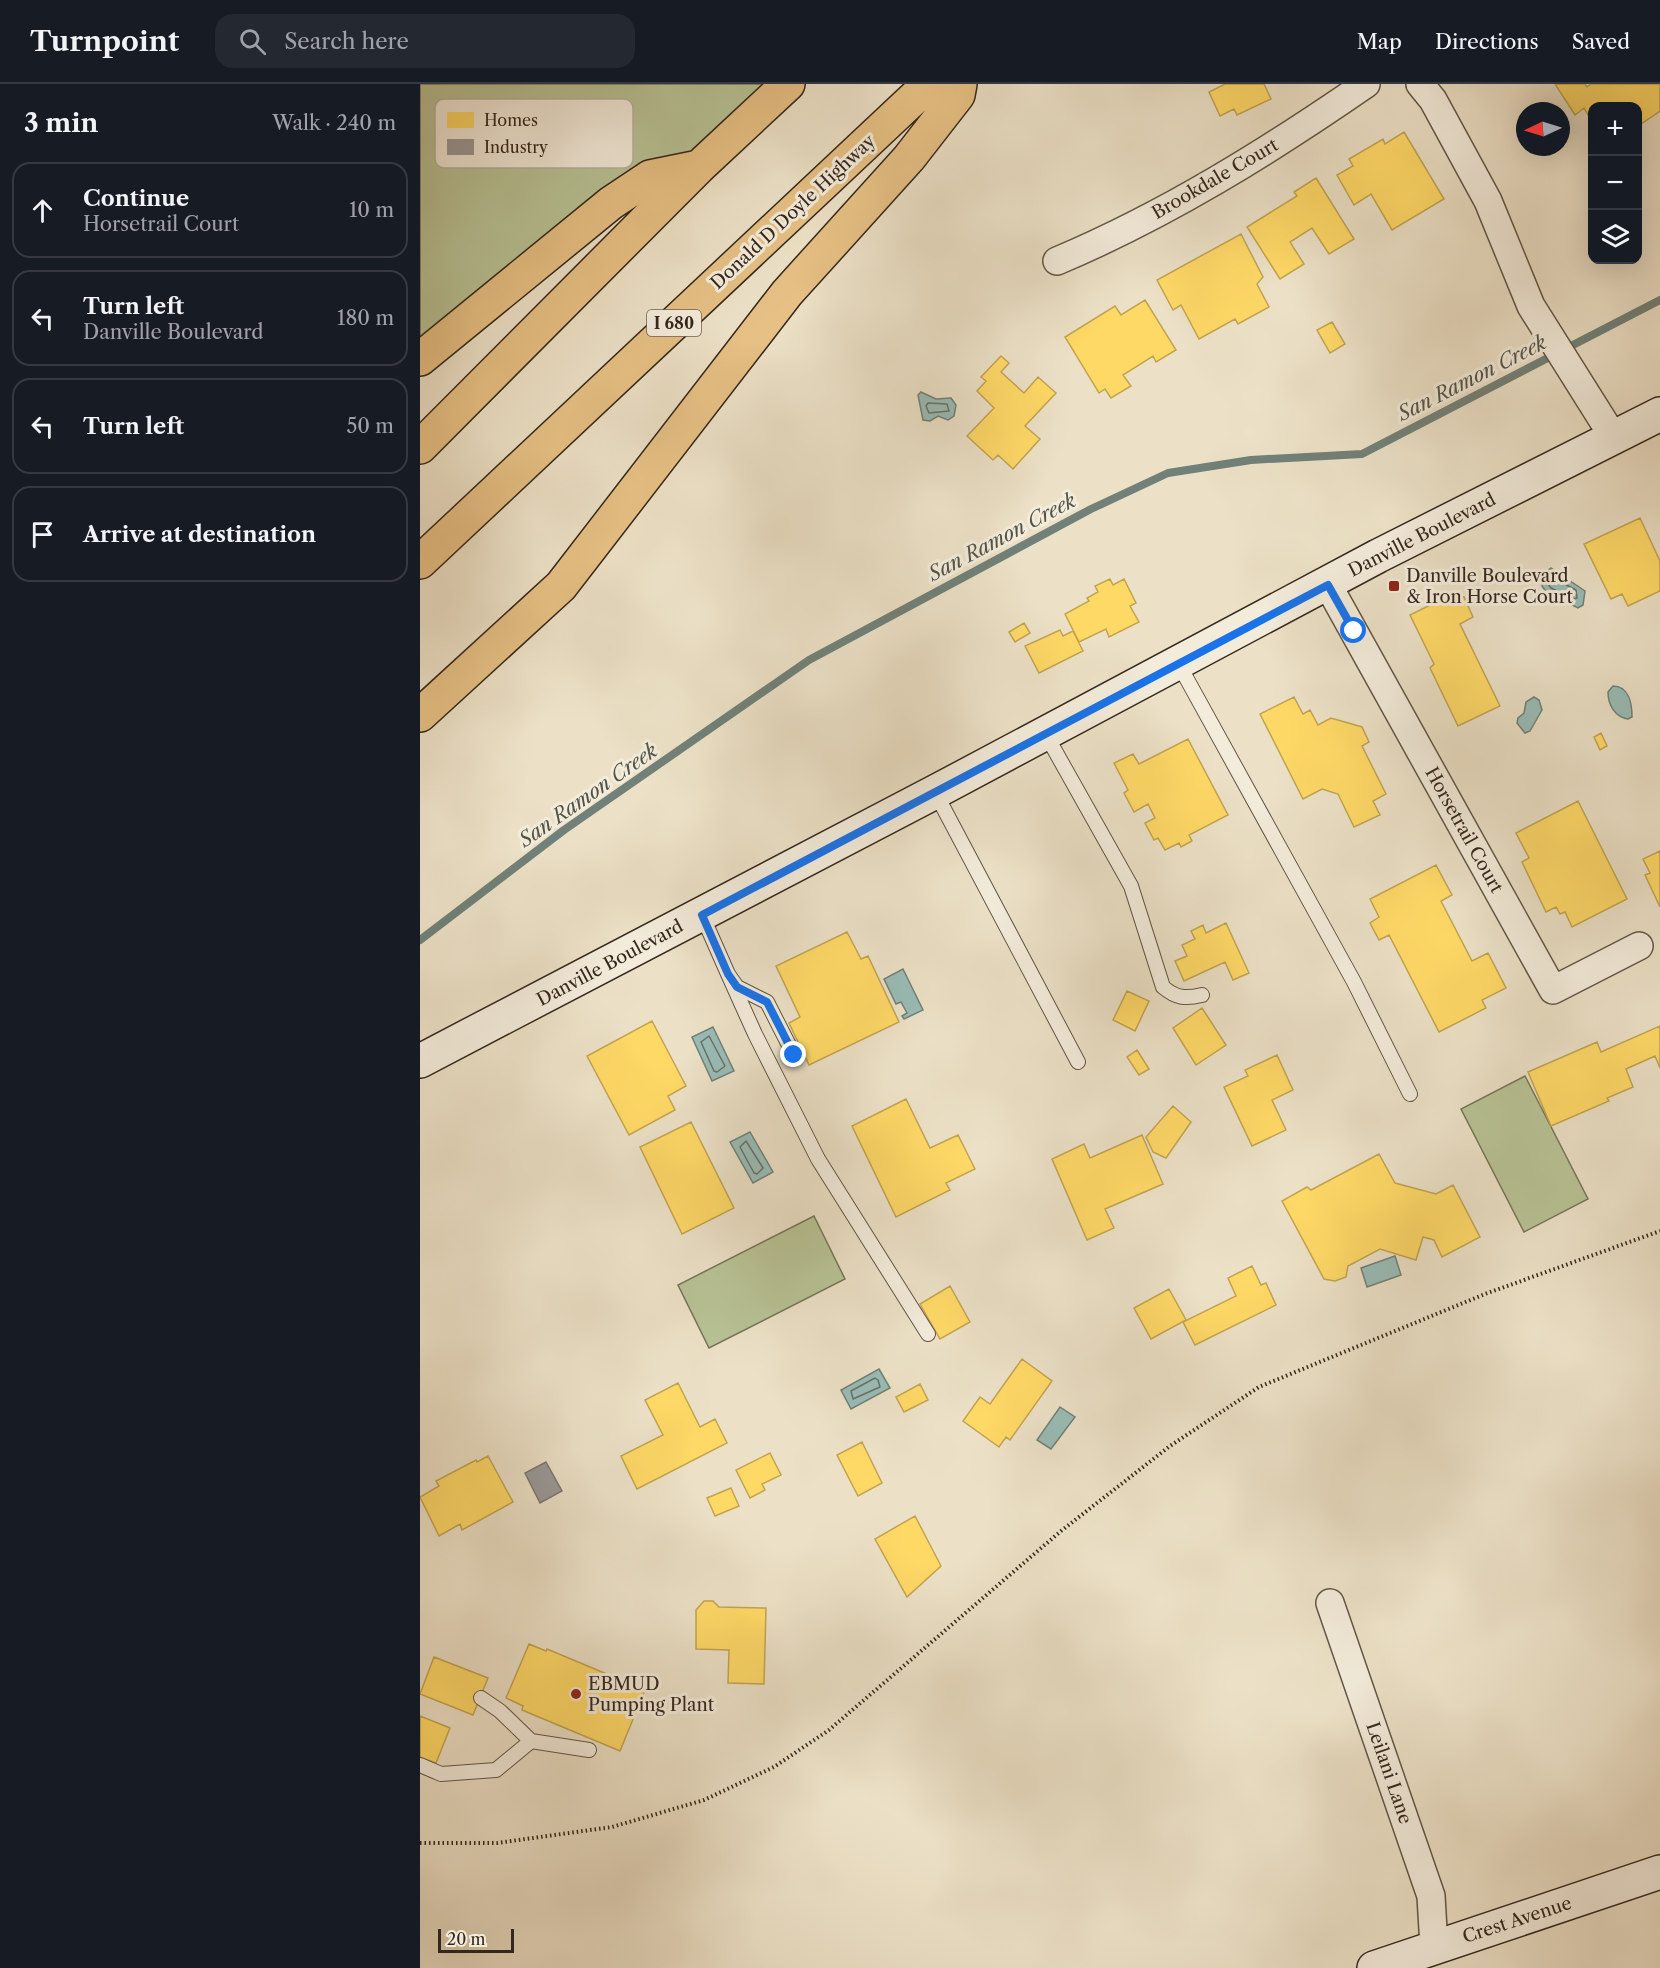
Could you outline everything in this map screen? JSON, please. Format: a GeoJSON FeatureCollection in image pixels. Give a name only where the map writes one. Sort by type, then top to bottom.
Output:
{"type":"FeatureCollection","features":[{"type":"Feature","properties":{"kind":"highway"},"geometry":{"type":"LineString","coordinates":[[420,447],[699,167],[788,84]]}},
{"type":"Feature","properties":{"kind":"highway","name":"Donald D Doyle Highway"},"geometry":{"type":"LineString","coordinates":[[420,562],[929,84]]}},
{"type":"Feature","properties":{"kind":"highway"},"geometry":{"type":"LineString","coordinates":[[420,715],[561,586],[787,293],[909,158],[958,95],[960,84]]}},
{"type":"Feature","properties":{"kind":"highway"},"geometry":{"type":"LineString","coordinates":[[420,358],[611,202],[650,177],[699,167]]}},
{"type":"Feature","properties":{"kind":"main road","name":"Danville Boulevard"},"geometry":{"type":"LineString","coordinates":[[420,1061],[702,915],[1328,585],[1378,556],[1660,414]]}},
{"type":"Feature","properties":{"kind":"main road","name":"Crest Avenue"},"geometry":{"type":"LineString","coordinates":[[1374,1968],[1438,1958],[1660,1872]]}},
{"type":"Feature","properties":{"kind":"street","name":"Brookdale Court"},"geometry":{"type":"LineString","coordinates":[[1058,261],[1121,235],[1304,127],[1366,84]]}},
{"type":"Feature","properties":{"kind":"street"},"geometry":{"type":"LineString","coordinates":[[1420,84],[1433,100],[1488,201],[1531,306],[1614,438]]}},
{"type":"Feature","properties":{"kind":"street","name":"Horsetrail Court"},"geometry":{"type":"LineString","coordinates":[[1328,585],[1553,990],[1639,946]]}},
{"type":"Feature","properties":{"kind":"street","name":"Leilani Lane"},"geometry":{"type":"LineString","coordinates":[[1330,1603],[1431,1896],[1438,1958]]}},
{"type":"Feature","properties":{"kind":"lane"},"geometry":{"type":"LineString","coordinates":[[1178,663],[1354,982],[1410,1094]]}},
{"type":"Feature","properties":{"kind":"lane"},"geometry":{"type":"LineString","coordinates":[[1045,733],[1131,886],[1163,987],[1172,994],[1185,999],[1202,995]]}},
{"type":"Feature","properties":{"kind":"lane"},"geometry":{"type":"LineString","coordinates":[[935,792],[1078,1062]]}},
{"type":"Feature","properties":{"kind":"lane"},"geometry":{"type":"LineString","coordinates":[[702,915],[755,1034],[818,1159],[928,1334]]}},
{"type":"Feature","properties":{"kind":"lane"},"geometry":{"type":"LineString","coordinates":[[728,974],[737,987],[767,1002],[794,1055]]}},
{"type":"Feature","properties":{"kind":"lane"},"geometry":{"type":"LineString","coordinates":[[482,1698],[500,1711],[531,1741],[589,1750]]}},
{"type":"Feature","properties":{"kind":"lane"},"geometry":{"type":"LineString","coordinates":[[420,1765],[441,1774],[495,1770],[531,1741]]}},
{"type":"Feature","properties":{"kind":"path"},"geometry":{"type":"LineString","coordinates":[[420,1843],[497,1844],[612,1827],[704,1800],[774,1767],[829,1730],[1079,1517],[1170,1446],[1259,1387],[1485,1294],[1660,1231]]}},
{"type":"Feature","properties":{"kind":"green space"},"geometry":{"type":"Polygon","coordinates":[[[420,84],[788,84],[699,167],[650,177],[420,359],[420,84]]]}},
{"type":"Feature","properties":{"kind":"green space"},"geometry":{"type":"Polygon","coordinates":[[[1525,1076],[1588,1199],[1524,1232],[1461,1109],[1525,1076]]]}},
{"type":"Feature","properties":{"kind":"green space"},"geometry":{"type":"Polygon","coordinates":[[[814,1216],[845,1279],[709,1348],[678,1285],[814,1216]]]}},
{"type":"Feature","properties":{"kind":"water"},"geometry":{"type":"Polygon","coordinates":[[[921,392],[936,399],[951,398],[956,405],[954,416],[948,420],[938,416],[930,421],[923,420],[918,395],[921,392]]]}},
{"type":"Feature","properties":{"kind":"water"},"geometry":{"type":"Polygon","coordinates":[[[1551,568],[1585,591],[1583,605],[1578,608],[1547,593],[1542,586],[1546,572],[1551,568]]]}},
{"type":"Feature","properties":{"kind":"water"},"geometry":{"type":"Polygon","coordinates":[[[1613,686],[1626,692],[1632,717],[1623,718],[1613,710],[1608,692],[1613,686]]]}},
{"type":"Feature","properties":{"kind":"water"},"geometry":{"type":"Polygon","coordinates":[[[1534,697],[1539,700],[1542,710],[1530,731],[1525,733],[1517,723],[1518,718],[1524,713],[1526,702],[1534,697]]]}},
{"type":"Feature","properties":{"kind":"water"},"geometry":{"type":"Polygon","coordinates":[[[903,969],[923,1010],[904,1019],[902,1016],[907,1013],[901,1002],[896,1004],[884,979],[903,969]]]}},
{"type":"Feature","properties":{"kind":"water"},"geometry":{"type":"Polygon","coordinates":[[[713,1027],[734,1071],[712,1081],[692,1037],[713,1027]]]}},
{"type":"Feature","properties":{"kind":"water"},"geometry":{"type":"Polygon","coordinates":[[[750,1132],[773,1172],[753,1183],[730,1142],[750,1132]]]}},
{"type":"Feature","properties":{"kind":"water"},"geometry":{"type":"Polygon","coordinates":[[[1395,1256],[1401,1275],[1367,1287],[1361,1268],[1395,1256]]]}},
{"type":"Feature","properties":{"kind":"water"},"geometry":{"type":"Polygon","coordinates":[[[879,1369],[890,1388],[851,1409],[841,1390],[879,1369]]]}},
{"type":"Feature","properties":{"kind":"water"},"geometry":{"type":"Polygon","coordinates":[[[1060,1407],[1075,1417],[1051,1449],[1037,1440],[1060,1407]]]}},
{"type":"Feature","properties":{"kind":"building: Homes"},"geometry":{"type":"Polygon","coordinates":[[[1225,84],[1264,84],[1271,99],[1237,115],[1234,109],[1220,116],[1209,92],[1225,84]]]}},
{"type":"Feature","properties":{"kind":"building: Homes"},"geometry":{"type":"Polygon","coordinates":[[[1555,84],[1585,84],[1587,87],[1591,84],[1660,84],[1660,111],[1642,123],[1642,102],[1588,102],[1588,115],[1584,108],[1575,115],[1570,107],[1570,102],[1567,102],[1555,84]]]}},
{"type":"Feature","properties":{"kind":"building: Homes"},"geometry":{"type":"Polygon","coordinates":[[[1404,132],[1444,199],[1392,230],[1371,194],[1354,205],[1337,175],[1353,166],[1349,159],[1383,139],[1385,144],[1404,132]]]}},
{"type":"Feature","properties":{"kind":"building: Homes"},"geometry":{"type":"Polygon","coordinates":[[[1316,178],[1354,239],[1329,254],[1312,228],[1290,242],[1304,264],[1280,279],[1247,227],[1297,196],[1294,192],[1316,178]]]}},
{"type":"Feature","properties":{"kind":"building: Homes"},"geometry":{"type":"Polygon","coordinates":[[[1241,234],[1263,277],[1257,284],[1269,307],[1238,324],[1235,319],[1199,339],[1181,305],[1173,310],[1157,280],[1241,234]]]}},
{"type":"Feature","properties":{"kind":"building: Homes"},"geometry":{"type":"Polygon","coordinates":[[[1145,300],[1176,350],[1156,362],[1153,356],[1123,375],[1131,386],[1111,398],[1105,389],[1099,393],[1065,337],[1115,306],[1121,315],[1145,300]]]}},
{"type":"Feature","properties":{"kind":"building: Homes"},"geometry":{"type":"Polygon","coordinates":[[[1332,322],[1345,344],[1330,353],[1317,330],[1332,322]]]}},
{"type":"Feature","properties":{"kind":"building: Homes"},"geometry":{"type":"Polygon","coordinates":[[[1001,356],[1009,363],[1001,372],[1024,393],[1038,377],[1056,393],[1025,426],[1040,439],[1013,469],[998,455],[993,460],[967,436],[994,408],[977,391],[986,381],[981,377],[1001,356]]]}},
{"type":"Feature","properties":{"kind":"building: Homes"},"geometry":{"type":"Polygon","coordinates":[[[1640,518],[1660,561],[1660,591],[1628,606],[1622,594],[1611,599],[1584,544],[1640,518]]]}},
{"type":"Feature","properties":{"kind":"building: Homes"},"geometry":{"type":"Polygon","coordinates":[[[1110,579],[1113,585],[1124,579],[1136,603],[1130,606],[1139,622],[1109,637],[1106,629],[1079,642],[1065,614],[1089,601],[1087,598],[1098,592],[1095,586],[1110,579]]]}},
{"type":"Feature","properties":{"kind":"building: Homes"},"geometry":{"type":"Polygon","coordinates":[[[1450,595],[1464,597],[1473,617],[1460,624],[1500,706],[1458,726],[1430,668],[1434,664],[1410,615],[1450,595]]]}},
{"type":"Feature","properties":{"kind":"building: Homes"},"geometry":{"type":"Polygon","coordinates":[[[1024,623],[1030,633],[1015,642],[1009,632],[1024,623]]]}},
{"type":"Feature","properties":{"kind":"building: Homes"},"geometry":{"type":"Polygon","coordinates":[[[1060,630],[1063,636],[1073,631],[1083,651],[1039,673],[1025,646],[1060,630]]]}},
{"type":"Feature","properties":{"kind":"building: Homes"},"geometry":{"type":"Polygon","coordinates":[[[1294,697],[1303,714],[1310,710],[1318,725],[1331,718],[1362,727],[1369,742],[1362,746],[1386,794],[1373,801],[1380,815],[1354,827],[1338,794],[1322,789],[1303,799],[1260,714],[1294,697]]]}},
{"type":"Feature","properties":{"kind":"building: Homes"},"geometry":{"type":"Polygon","coordinates":[[[1601,733],[1607,746],[1600,750],[1594,737],[1601,733]]]}},
{"type":"Feature","properties":{"kind":"building: Homes"},"geometry":{"type":"Polygon","coordinates":[[[1188,739],[1228,815],[1189,835],[1192,841],[1181,847],[1179,843],[1165,850],[1158,838],[1154,840],[1145,823],[1155,818],[1148,804],[1134,812],[1124,793],[1128,790],[1114,763],[1133,754],[1139,764],[1188,739]]]}},
{"type":"Feature","properties":{"kind":"building: Homes"},"geometry":{"type":"Polygon","coordinates":[[[1578,801],[1627,899],[1572,927],[1565,912],[1560,914],[1556,907],[1546,912],[1522,862],[1529,858],[1516,833],[1578,801]]]}},
{"type":"Feature","properties":{"kind":"building: Homes"},"geometry":{"type":"Polygon","coordinates":[[[1660,851],[1660,907],[1645,875],[1650,873],[1643,859],[1660,851]]]}},
{"type":"Feature","properties":{"kind":"building: Homes"},"geometry":{"type":"Polygon","coordinates":[[[1436,865],[1452,895],[1441,901],[1472,961],[1488,953],[1506,988],[1482,1000],[1486,1008],[1439,1032],[1389,935],[1379,940],[1370,923],[1379,917],[1370,899],[1436,865]]]}},
{"type":"Feature","properties":{"kind":"building: Homes"},"geometry":{"type":"Polygon","coordinates":[[[1226,923],[1249,973],[1233,980],[1225,962],[1184,981],[1175,961],[1187,956],[1182,945],[1195,939],[1191,931],[1203,925],[1206,933],[1226,923]]]}},
{"type":"Feature","properties":{"kind":"building: Homes"},"geometry":{"type":"Polygon","coordinates":[[[847,932],[861,959],[868,956],[899,1022],[809,1065],[789,1023],[800,1017],[776,966],[847,932]]]}},
{"type":"Feature","properties":{"kind":"building: Homes"},"geometry":{"type":"Polygon","coordinates":[[[1127,991],[1149,1001],[1135,1031],[1113,1020],[1127,991]]]}},
{"type":"Feature","properties":{"kind":"building: Homes"},"geometry":{"type":"Polygon","coordinates":[[[1202,1008],[1226,1045],[1196,1065],[1173,1028],[1202,1008]]]}},
{"type":"Feature","properties":{"kind":"building: Homes"},"geometry":{"type":"Polygon","coordinates":[[[652,1021],[686,1086],[668,1096],[675,1110],[629,1135],[587,1056],[652,1021]]]}},
{"type":"Feature","properties":{"kind":"building: Homes"},"geometry":{"type":"Polygon","coordinates":[[[1660,1026],[1660,1068],[1655,1056],[1626,1069],[1633,1087],[1607,1098],[1609,1101],[1551,1126],[1528,1072],[1597,1042],[1601,1052],[1660,1026]]]}},
{"type":"Feature","properties":{"kind":"building: Homes"},"geometry":{"type":"Polygon","coordinates":[[[1137,1050],[1149,1069],[1139,1075],[1127,1057],[1137,1050]]]}},
{"type":"Feature","properties":{"kind":"building: Homes"},"geometry":{"type":"Polygon","coordinates":[[[1277,1055],[1293,1090],[1272,1100],[1286,1130],[1252,1146],[1224,1087],[1248,1076],[1245,1070],[1277,1055]]]}},
{"type":"Feature","properties":{"kind":"building: Homes"},"geometry":{"type":"Polygon","coordinates":[[[906,1099],[930,1148],[958,1135],[975,1169],[946,1183],[950,1190],[896,1217],[852,1126],[906,1099]]]}},
{"type":"Feature","properties":{"kind":"building: Homes"},"geometry":{"type":"Polygon","coordinates":[[[1173,1106],[1191,1122],[1166,1158],[1153,1152],[1146,1137],[1173,1106]]]}},
{"type":"Feature","properties":{"kind":"building: Homes"},"geometry":{"type":"Polygon","coordinates":[[[691,1122],[734,1208],[682,1234],[640,1147],[691,1122]]]}},
{"type":"Feature","properties":{"kind":"building: Homes"},"geometry":{"type":"Polygon","coordinates":[[[1142,1135],[1163,1184],[1105,1209],[1114,1228],[1087,1240],[1052,1159],[1084,1144],[1090,1158],[1142,1135]]]}},
{"type":"Feature","properties":{"kind":"building: Homes"},"geometry":{"type":"Polygon","coordinates":[[[1379,1154],[1395,1183],[1436,1194],[1453,1185],[1480,1237],[1442,1257],[1434,1240],[1423,1237],[1416,1260],[1380,1249],[1348,1266],[1346,1277],[1335,1281],[1324,1279],[1282,1201],[1307,1187],[1311,1190],[1379,1154]]]}},
{"type":"Feature","properties":{"kind":"building: Homes"},"geometry":{"type":"Polygon","coordinates":[[[1252,1266],[1261,1285],[1266,1283],[1276,1305],[1195,1345],[1183,1322],[1236,1296],[1228,1278],[1252,1266]]]}},
{"type":"Feature","properties":{"kind":"building: Homes"},"geometry":{"type":"Polygon","coordinates":[[[950,1286],[970,1322],[940,1339],[920,1304],[950,1286]]]}},
{"type":"Feature","properties":{"kind":"building: Homes"},"geometry":{"type":"Polygon","coordinates":[[[1169,1289],[1186,1320],[1151,1339],[1134,1308],[1169,1289]]]}},
{"type":"Feature","properties":{"kind":"building: Homes"},"geometry":{"type":"Polygon","coordinates":[[[1022,1359],[1052,1381],[1010,1440],[1006,1437],[999,1447],[963,1421],[980,1397],[990,1404],[1022,1359]]]}},
{"type":"Feature","properties":{"kind":"building: Homes"},"geometry":{"type":"Polygon","coordinates":[[[678,1383],[700,1427],[715,1419],[727,1443],[637,1489],[621,1456],[663,1435],[645,1400],[678,1383]]]}},
{"type":"Feature","properties":{"kind":"building: Homes"},"geometry":{"type":"Polygon","coordinates":[[[920,1384],[928,1400],[904,1412],[896,1397],[920,1384]]]}},
{"type":"Feature","properties":{"kind":"building: Homes"},"geometry":{"type":"Polygon","coordinates":[[[862,1442],[882,1483],[858,1496],[837,1455],[862,1442]]]}},
{"type":"Feature","properties":{"kind":"building: Homes"},"geometry":{"type":"Polygon","coordinates":[[[770,1453],[781,1475],[762,1484],[765,1490],[750,1498],[736,1470],[770,1453]]]}},
{"type":"Feature","properties":{"kind":"building: Homes"},"geometry":{"type":"Polygon","coordinates":[[[488,1456],[513,1502],[462,1530],[460,1524],[439,1536],[420,1497],[439,1486],[436,1481],[488,1456]]]}},
{"type":"Feature","properties":{"kind":"building: Homes"},"geometry":{"type":"Polygon","coordinates":[[[731,1488],[739,1506],[715,1516],[707,1498],[731,1488]]]}},
{"type":"Feature","properties":{"kind":"building: Homes"},"geometry":{"type":"Polygon","coordinates":[[[915,1516],[941,1566],[907,1597],[875,1539],[915,1516]]]}},
{"type":"Feature","properties":{"kind":"building: Homes"},"geometry":{"type":"Polygon","coordinates":[[[704,1601],[713,1601],[719,1607],[766,1608],[764,1684],[728,1683],[729,1650],[696,1649],[696,1610],[704,1601]]]}},
{"type":"Feature","properties":{"kind":"building: Homes","name":"EBMUD Pumping Plant"},"geometry":{"type":"Polygon","coordinates":[[[529,1644],[546,1651],[547,1649],[645,1690],[620,1751],[522,1710],[523,1706],[506,1698],[529,1644]]]}},
{"type":"Feature","properties":{"kind":"building: Homes"},"geometry":{"type":"Polygon","coordinates":[[[434,1657],[488,1678],[473,1715],[420,1694],[434,1657]]]}},
{"type":"Feature","properties":{"kind":"building: Homes"},"geometry":{"type":"Polygon","coordinates":[[[420,1716],[450,1728],[436,1763],[420,1757],[420,1716]]]}},
{"type":"Feature","properties":{"kind":"building: Industry"},"geometry":{"type":"Polygon","coordinates":[[[546,1462],[562,1491],[540,1503],[525,1473],[546,1462]]]}},
{"type":"Feature","properties":{"kind":"waterway","name":"San Ramon Creek"},"geometry":{"type":"LineString","coordinates":[[420,940],[564,830],[809,660],[1091,509],[1168,473],[1251,460],[1362,454],[1660,300]]}},
{"type":"Feature","properties":{"kind":"place","name":"Danville Boulevard & Iron Horse Court"},"geometry":{"type":"Point","coordinates":[1394,586]}},
{"type":"Feature","properties":{"kind":"place","name":"EBMUD Pumping Plant"},"geometry":{"type":"Point","coordinates":[576,1694]}},
{"type":"Feature","properties":{"kind":"route"},"geometry":{"type":"LineString","coordinates":[[794,1055],[767,1002],[737,987],[728,974],[702,915],[1328,585],[1354,631]]}}]}
